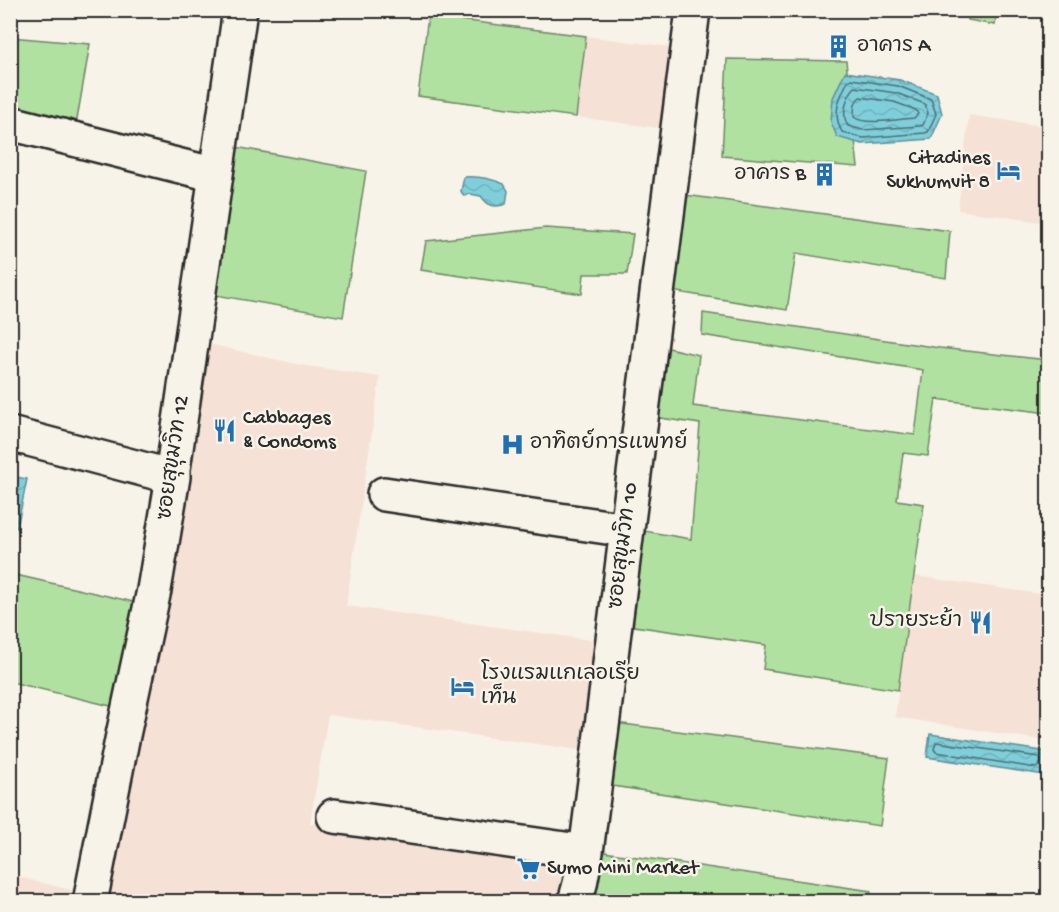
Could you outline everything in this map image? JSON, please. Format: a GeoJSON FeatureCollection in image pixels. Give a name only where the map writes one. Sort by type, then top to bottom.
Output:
{"type":"FeatureCollection","features":[{"type":"Feature","properties":{"kind":"street","name":"ซอยสุขุมวิท 12"},"geometry":{"type":"LineString","coordinates":[[90,902],[154,590],[174,477],[173,469],[240,10]]}},
{"type":"Feature","properties":{"kind":"street","name":"ซอยสุขุมวิท 10"},"geometry":{"type":"LineString","coordinates":[[575,902],[586,852],[693,10]]}},
{"type":"Feature","properties":{"kind":"street"},"geometry":{"type":"LineString","coordinates":[[10,123],[216,175]]}},
{"type":"Feature","properties":{"kind":"street"},"geometry":{"type":"LineString","coordinates":[[10,434],[174,477]]}},
{"type":"Feature","properties":{"kind":"street"},"geometry":{"type":"LineString","coordinates":[[384,494],[627,530]]}},
{"type":"Feature","properties":{"kind":"street"},"geometry":{"type":"LineString","coordinates":[[334,816],[586,852]]}},
{"type":"Feature","properties":{"kind":"shaded area"},"geometry":{"type":"Polygon","coordinates":[[[428,16],[670,47],[660,128],[418,96],[428,16]]]}},
{"type":"Feature","properties":{"kind":"shaded area","name":"Citadines Sukhumvit 8"},"geometry":{"type":"Polygon","coordinates":[[[969,115],[1048,127],[1048,223],[958,210],[969,115]]]}},
{"type":"Feature","properties":{"kind":"shaded area"},"geometry":{"type":"Polygon","coordinates":[[[204,343],[300,365],[380,377],[346,606],[597,641],[588,751],[328,715],[310,823],[571,860],[563,901],[98,902],[204,343]]]}},
{"type":"Feature","properties":{"kind":"shaded area"},"geometry":{"type":"Polygon","coordinates":[[[914,576],[1048,595],[1048,741],[895,717],[914,576]]]}},
{"type":"Feature","properties":{"kind":"shaded area"},"geometry":{"type":"Polygon","coordinates":[[[11,875],[79,892],[77,901],[11,902],[11,875]]]}},
{"type":"Feature","properties":{"kind":"green space"},"geometry":{"type":"Polygon","coordinates":[[[969,11],[997,11],[995,25],[968,20],[969,11]]]}},
{"type":"Feature","properties":{"kind":"green space"},"geometry":{"type":"Polygon","coordinates":[[[428,16],[586,36],[576,117],[418,96],[428,16]]]}},
{"type":"Feature","properties":{"kind":"green space"},"geometry":{"type":"Polygon","coordinates":[[[10,37],[90,44],[75,131],[11,115],[10,37]]]}},
{"type":"Feature","properties":{"kind":"green space"},"geometry":{"type":"Polygon","coordinates":[[[727,59],[846,61],[858,167],[722,156],[727,59]]]}},
{"type":"Feature","properties":{"kind":"green space"},"geometry":{"type":"Polygon","coordinates":[[[230,146],[366,171],[343,317],[210,294],[230,146]]]}},
{"type":"Feature","properties":{"kind":"green space"},"geometry":{"type":"Polygon","coordinates":[[[685,195],[950,231],[946,278],[796,253],[787,310],[671,291],[685,195]]]}},
{"type":"Feature","properties":{"kind":"green space"},"geometry":{"type":"Polygon","coordinates":[[[546,228],[633,234],[627,274],[584,274],[582,294],[421,270],[426,241],[546,228]]]}},
{"type":"Feature","properties":{"kind":"green space"},"geometry":{"type":"Polygon","coordinates":[[[703,313],[940,348],[1048,360],[1048,413],[936,399],[928,456],[903,453],[897,500],[924,504],[898,690],[763,669],[766,645],[627,625],[639,530],[691,539],[700,424],[654,417],[664,347],[699,355],[693,406],[915,435],[923,370],[702,335],[703,313]]]}},
{"type":"Feature","properties":{"kind":"green space"},"geometry":{"type":"Polygon","coordinates":[[[10,561],[16,575],[134,602],[115,707],[11,682],[10,561]]]}},
{"type":"Feature","properties":{"kind":"green space"},"geometry":{"type":"Polygon","coordinates":[[[615,723],[889,758],[880,826],[606,785],[615,723]]]}},
{"type":"Feature","properties":{"kind":"green space"},"geometry":{"type":"Polygon","coordinates":[[[597,851],[871,891],[869,902],[643,902],[590,892],[597,851]]]}},
{"type":"Feature","properties":{"kind":"water"},"geometry":{"type":"Polygon","coordinates":[[[845,72],[900,80],[937,94],[942,114],[931,139],[862,144],[837,137],[831,122],[833,98],[845,72]]]}},
{"type":"Feature","properties":{"kind":"water"},"geometry":{"type":"Polygon","coordinates":[[[464,177],[484,178],[504,184],[508,191],[506,204],[495,206],[486,202],[481,196],[470,194],[464,196],[461,191],[464,177]]]}},
{"type":"Feature","properties":{"kind":"water"},"geometry":{"type":"Polygon","coordinates":[[[11,476],[27,479],[17,528],[11,527],[11,476]]]}},
{"type":"Feature","properties":{"kind":"water"},"geometry":{"type":"Polygon","coordinates":[[[930,734],[1048,752],[1044,775],[927,757],[930,734]]]}},
{"type":"Feature","properties":{"kind":"place","name":"อาคาร A"},"geometry":{"type":"Point","coordinates":[839,47]}},
{"type":"Feature","properties":{"kind":"place","name":"Citadines Sukhumvit 8"},"geometry":{"type":"Point","coordinates":[1008,171]}},
{"type":"Feature","properties":{"kind":"place","name":"อาคาร B"},"geometry":{"type":"Point","coordinates":[824,175]}},
{"type":"Feature","properties":{"kind":"place","name":"Cabbages & Condoms"},"geometry":{"type":"Point","coordinates":[225,431]}},
{"type":"Feature","properties":{"kind":"place","name":"อาทิตย์การแพทย์"},"geometry":{"type":"Point","coordinates":[512,444]}},
{"type":"Feature","properties":{"kind":"place","name":"ปรายระย้า"},"geometry":{"type":"Point","coordinates":[980,622]}},
{"type":"Feature","properties":{"kind":"place","name":"โรงแรมแกเลอเรีย เท็น"},"geometry":{"type":"Point","coordinates":[463,687]}},
{"type":"Feature","properties":{"kind":"place","name":"Sumo Mini Market"},"geometry":{"type":"Point","coordinates":[529,869]}}]}
